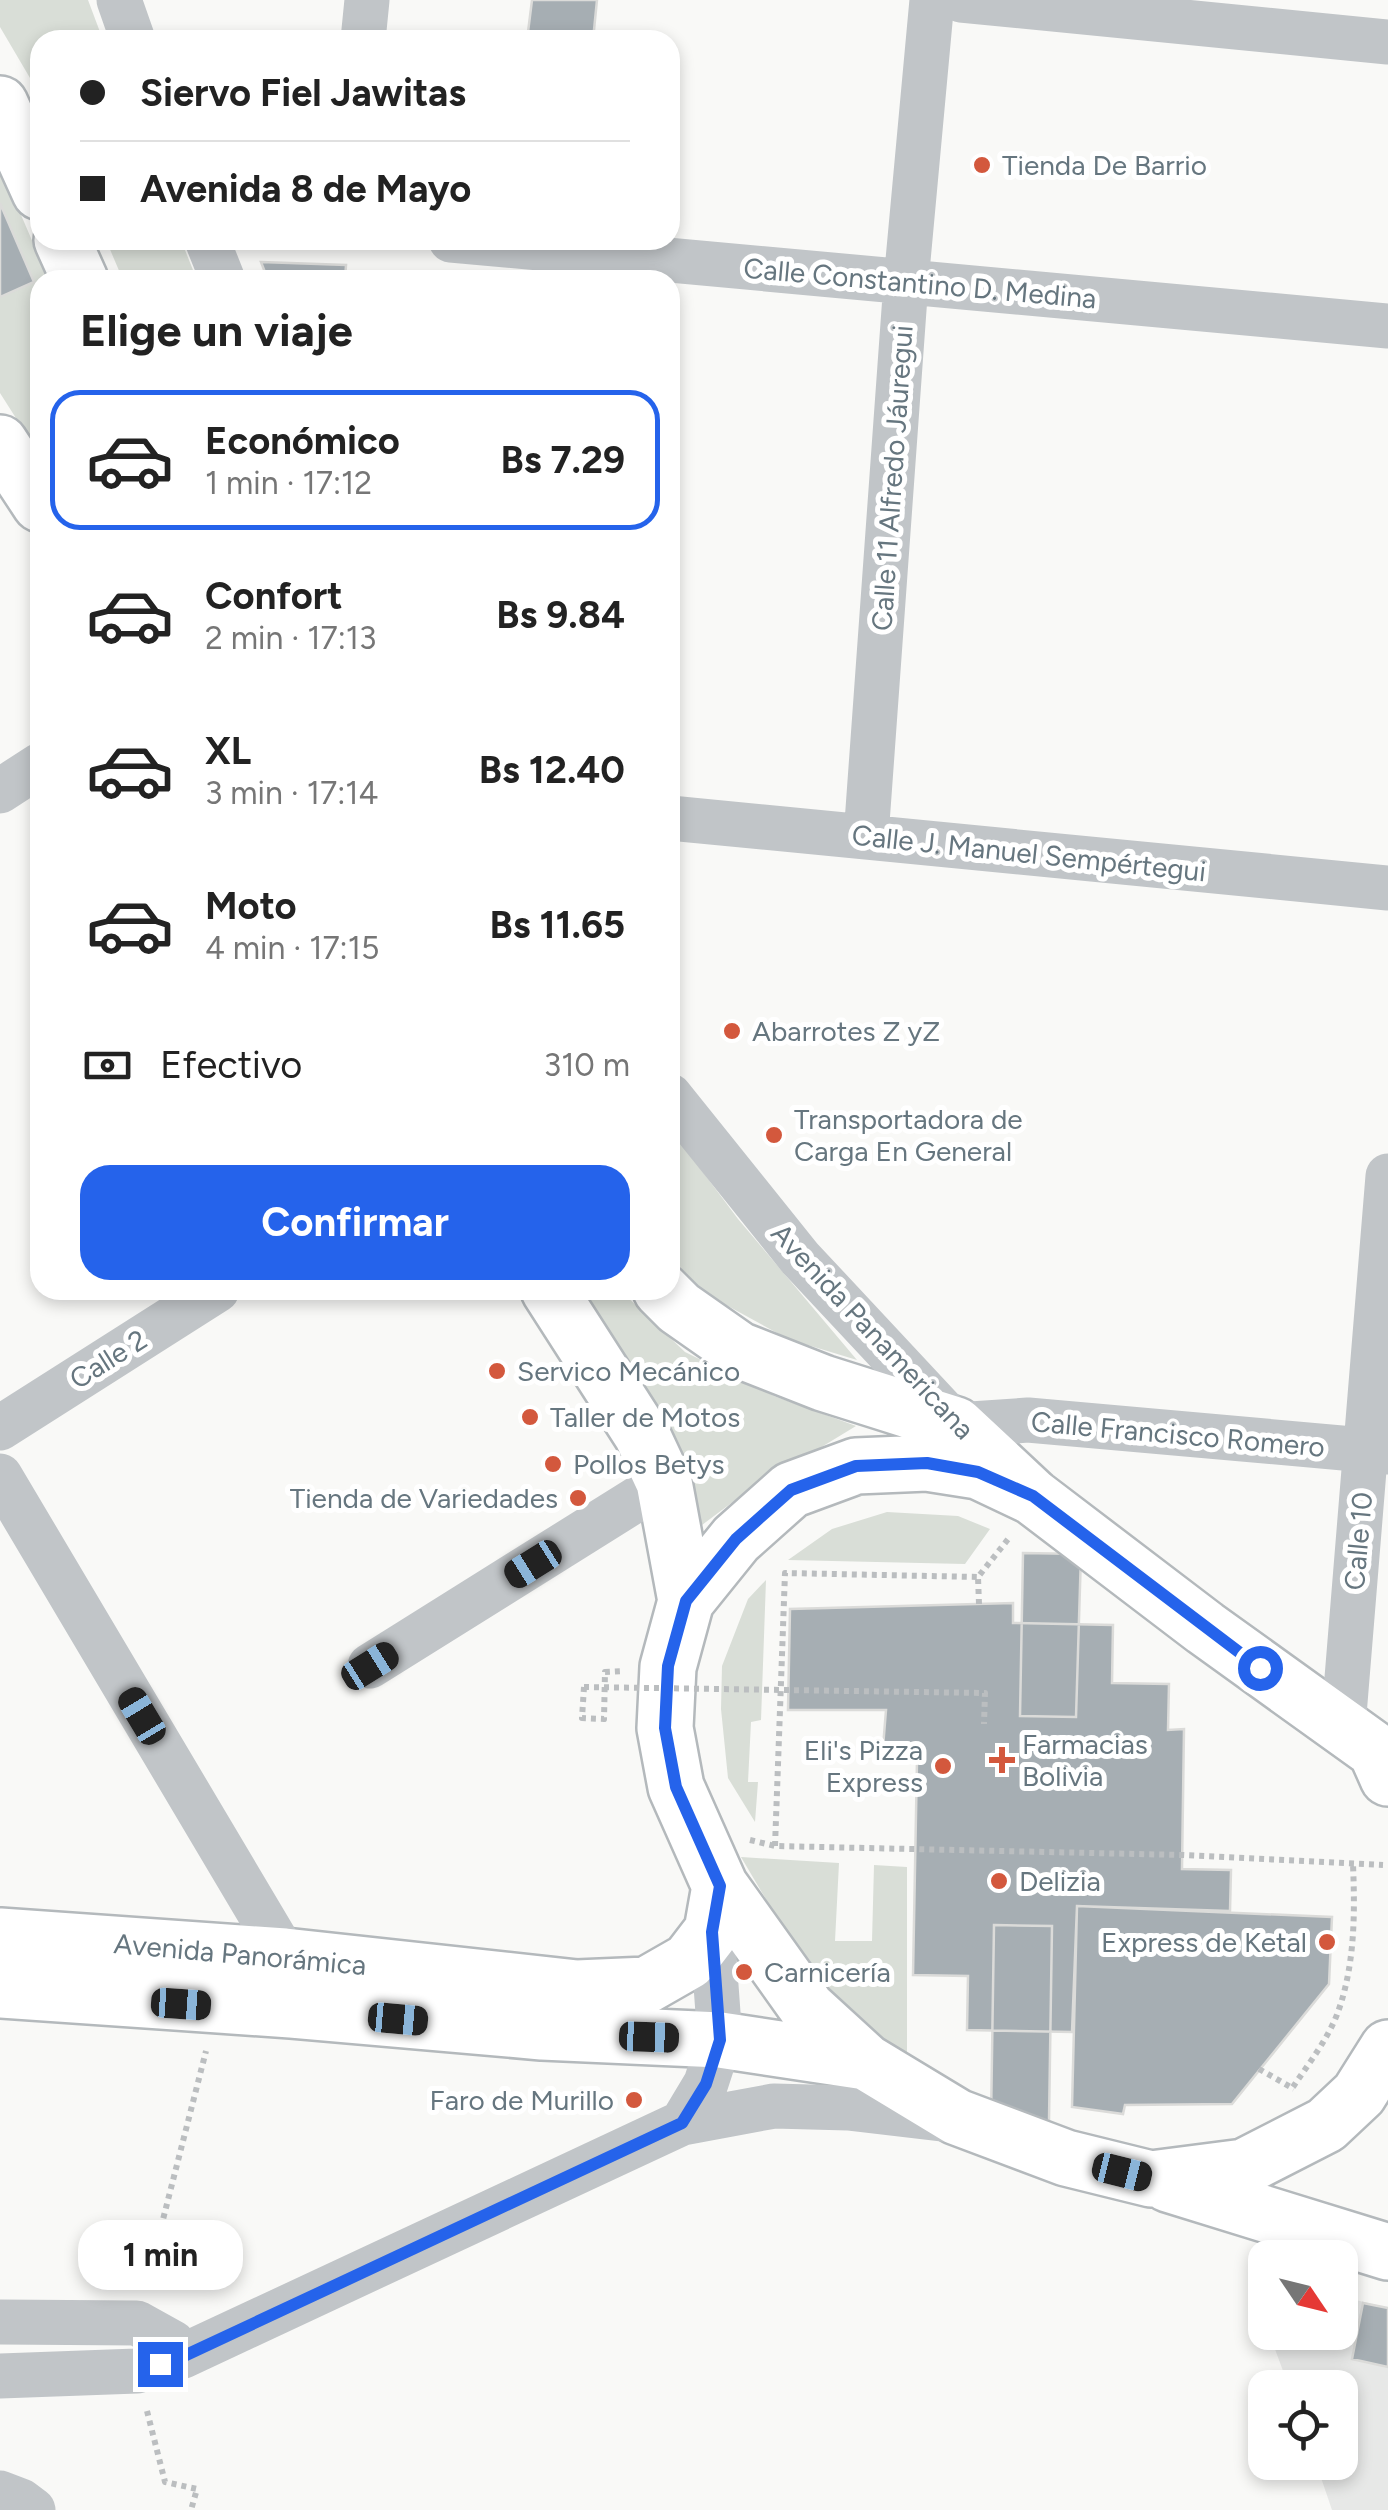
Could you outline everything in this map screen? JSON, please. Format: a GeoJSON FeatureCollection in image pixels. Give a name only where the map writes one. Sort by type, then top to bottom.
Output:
{"type":"FeatureCollection","features":[{"type":"Feature","properties":{"kind":"main road"},"geometry":{"type":"LineString","coordinates":[[0,104],[30,170]]}},
{"type":"Feature","properties":{"kind":"main road"},"geometry":{"type":"LineString","coordinates":[[0,443],[30,489]]}},
{"type":"Feature","properties":{"kind":"main road"},"geometry":{"type":"LineString","coordinates":[[555,1300],[642,1435],[664,1482],[686,1601]]}},
{"type":"Feature","properties":{"kind":"main road"},"geometry":{"type":"LineString","coordinates":[[671,1300],[739,1350],[956,1425]]}},
{"type":"Feature","properties":{"kind":"main road","name":"Avenida Panamericana"},"geometry":{"type":"LineString","coordinates":[[956,1425],[1021,1516],[1206,1628],[1374,1753]]}},
{"type":"Feature","properties":{"kind":"main road"},"geometry":{"type":"LineString","coordinates":[[1021,1516],[978,1472],[927,1463],[856,1466],[791,1490],[736,1539],[686,1601],[668,1666],[665,1728],[676,1787],[716,1909],[757,1943],[807,2008],[866,2062],[957,2117],[1066,2158],[1150,2178],[1388,2252]]}},
{"type":"Feature","properties":{"kind":"main road","name":"Avenida Panorámica"},"geometry":{"type":"LineString","coordinates":[[0,1936],[285,1956],[577,1988],[647,1984],[689,1962],[716,1909]]}},
{"type":"Feature","properties":{"kind":"main road","name":"Avenida Panorámica"},"geometry":{"type":"LineString","coordinates":[[0,1990],[542,2032],[720,2040],[866,2062]]}},
{"type":"Feature","properties":{"kind":"main road"},"geometry":{"type":"LineString","coordinates":[[1388,2051],[1388,2099]]}},
{"type":"Feature","properties":{"kind":"main road"},"geometry":{"type":"LineString","coordinates":[[1150,2178],[1244,2167],[1326,2124],[1359,2094],[1388,2051]]}},
{"type":"Feature","properties":{"kind":"street"},"geometry":{"type":"LineString","coordinates":[[119,0],[130,30]]}},
{"type":"Feature","properties":{"kind":"street"},"geometry":{"type":"LineString","coordinates":[[364,30],[367,0]]}},
{"type":"Feature","properties":{"kind":"street","name":"Calle 11 Alfredo Jáuregui"},"geometry":{"type":"LineString","coordinates":[[866,837],[906,282],[932,0]]}},
{"type":"Feature","properties":{"kind":"street"},"geometry":{"type":"LineString","coordinates":[[961,0],[1388,42]]}},
{"type":"Feature","properties":{"kind":"street","name":"Calle Constantino D. Medina"},"geometry":{"type":"LineString","coordinates":[[560,250],[1388,326]]}},
{"type":"Feature","properties":{"kind":"street"},"geometry":{"type":"LineString","coordinates":[[0,790],[30,771]]}},
{"type":"Feature","properties":{"kind":"street","name":"Calle J. Manuel Sempértegui"},"geometry":{"type":"LineString","coordinates":[[680,819],[1388,888]]}},
{"type":"Feature","properties":{"kind":"street","name":"Avenida Panamericana"},"geometry":{"type":"LineString","coordinates":[[680,1108],[800,1258],[956,1425]]}},
{"type":"Feature","properties":{"kind":"street","name":"Calle 10"},"geometry":{"type":"LineString","coordinates":[[1374,1753],[1377,1451],[1388,1176]]}},
{"type":"Feature","properties":{"kind":"street","name":"Calle 2"},"geometry":{"type":"LineString","coordinates":[[0,1428],[201,1300]]}},
{"type":"Feature","properties":{"kind":"street","name":"Calle Francisco Romero"},"geometry":{"type":"LineString","coordinates":[[856,1466],[956,1425],[1028,1420],[1377,1451]]}},
{"type":"Feature","properties":{"kind":"street"},"geometry":{"type":"LineString","coordinates":[[0,1476],[285,1956],[292,1983],[290,2010]]}},
{"type":"Feature","properties":{"kind":"street"},"geometry":{"type":"LineString","coordinates":[[370,1666],[664,1482]]}},
{"type":"Feature","properties":{"kind":"street"},"geometry":{"type":"LineString","coordinates":[[682,2123],[706,2084],[720,2040],[716,1909]]}},
{"type":"Feature","properties":{"kind":"street"},"geometry":{"type":"LineString","coordinates":[[0,2376],[137,2371],[184,2356],[682,2123],[774,2106],[848,2108],[950,2120],[957,2117]]}},
{"type":"Feature","properties":{"kind":"street"},"geometry":{"type":"LineString","coordinates":[[0,2322],[137,2323],[173,2343],[184,2356]]}},
{"type":"Feature","properties":{"kind":"street"},"geometry":{"type":"LineString","coordinates":[[0,2493],[34,2510]]}},
{"type":"Feature","properties":{"kind":"path"},"geometry":{"type":"LineString","coordinates":[[978,1604],[978,1577],[1021,1516]]}},
{"type":"Feature","properties":{"kind":"path"},"geometry":{"type":"LineString","coordinates":[[776,1846],[785,1573],[978,1577]]}},
{"type":"Feature","properties":{"kind":"path"},"geometry":{"type":"LineString","coordinates":[[605,1672],[604,1719],[582,1718],[584,1687],[985,1692],[984,1724]]}},
{"type":"Feature","properties":{"kind":"path"},"geometry":{"type":"LineString","coordinates":[[748,1839],[776,1846],[1182,1855],[1383,1865]]}},
{"type":"Feature","properties":{"kind":"path"},"geometry":{"type":"LineString","coordinates":[[1292,2088],[1338,2014],[1356,1918],[1353,1864]]}},
{"type":"Feature","properties":{"kind":"path"},"geometry":{"type":"LineString","coordinates":[[137,2323],[217,2006]]}},
{"type":"Feature","properties":{"kind":"path"},"geometry":{"type":"LineString","coordinates":[[1259,2068],[1304,2095]]}},
{"type":"Feature","properties":{"kind":"path"},"geometry":{"type":"LineString","coordinates":[[137,2371],[165,2482],[196,2488],[191,2510]]}},
{"type":"Feature","properties":{"kind":"shaded area"},"geometry":{"type":"Polygon","coordinates":[[[0,0],[88,0],[99,30],[30,30],[30,78],[0,27],[0,0]]]}},
{"type":"Feature","properties":{"kind":"shaded area"},"geometry":{"type":"Polygon","coordinates":[[[0,166],[30,236],[30,250],[36,250],[45,270],[30,270],[30,440],[0,393],[0,166]]]}},
{"type":"Feature","properties":{"kind":"shaded area"},"geometry":{"type":"Polygon","coordinates":[[[110,250],[185,250],[193,270],[119,270],[110,250]]]}},
{"type":"Feature","properties":{"kind":"shaded area"},"geometry":{"type":"Polygon","coordinates":[[[680,1141],[738,1219],[857,1360],[788,1339],[706,1294],[680,1267],[680,1141]]]}},
{"type":"Feature","properties":{"kind":"shaded area"},"geometry":{"type":"Polygon","coordinates":[[[587,1300],[630,1300],[685,1352],[774,1396],[856,1426],[738,1498],[698,1528],[677,1443],[587,1300]]]}},
{"type":"Feature","properties":{"kind":"shaded area"},"geometry":{"type":"Polygon","coordinates":[[[887,1512],[958,1516],[990,1529],[965,1564],[788,1560],[832,1529],[887,1512]]]}},
{"type":"Feature","properties":{"kind":"shaded area"},"geometry":{"type":"Polygon","coordinates":[[[766,1580],[761,1720],[751,1722],[748,1782],[758,1782],[755,1822],[728,1778],[721,1709],[722,1666],[748,1599],[766,1580]]]}},
{"type":"Feature","properties":{"kind":"shaded area"},"geometry":{"type":"Polygon","coordinates":[[[741,1857],[839,1863],[835,1941],[872,1941],[874,1865],[907,1867],[907,2059],[871,2038],[816,1984],[741,1857]]]}},
{"type":"Feature","properties":{"kind":"shaded area"},"geometry":{"type":"Polygon","coordinates":[[[1358,2300],[1388,2308],[1388,2510],[1332,2510],[1322,2480],[1358,2480],[1358,2370],[1283,2370],[1275,2350],[1358,2350],[1358,2300]]]}},
{"type":"Feature","properties":{"kind":"building"},"geometry":{"type":"Polygon","coordinates":[[[532,0],[597,0],[594,30],[528,30],[532,0]]]}},
{"type":"Feature","properties":{"kind":"building"},"geometry":{"type":"Polygon","coordinates":[[[0,203],[30,273],[30,284],[0,297],[0,203]]]}},
{"type":"Feature","properties":{"kind":"building"},"geometry":{"type":"Polygon","coordinates":[[[261,262],[346,265],[346,270],[264,270],[261,262]]]}},
{"type":"Feature","properties":{"kind":"building"},"geometry":{"type":"Polygon","coordinates":[[[1023,1553],[1081,1554],[1076,1717],[1020,1716],[1023,1553]]]}},
{"type":"Feature","properties":{"kind":"building"},"geometry":{"type":"Polygon","coordinates":[[[1013,1603],[1013,1623],[1113,1625],[1112,1683],[1169,1684],[1168,1730],[1184,1729],[1182,1869],[1231,1870],[1230,1911],[1077,1906],[1072,2032],[967,2030],[968,1976],[913,1975],[917,1761],[882,1760],[886,1710],[788,1710],[790,1609],[1013,1603]]]}},
{"type":"Feature","properties":{"kind":"building"},"geometry":{"type":"Polygon","coordinates":[[[1077,1906],[1332,1917],[1329,1984],[1232,2104],[1125,2105],[1123,2114],[1072,2107],[1077,1906]]]}},
{"type":"Feature","properties":{"kind":"building"},"geometry":{"type":"Polygon","coordinates":[[[994,1925],[1052,1926],[1049,2121],[991,2120],[994,1925]]]}},
{"type":"Feature","properties":{"kind":"building"},"geometry":{"type":"Polygon","coordinates":[[[1363,2303],[1388,2308],[1388,2367],[1352,2359],[1354,2350],[1358,2350],[1363,2303]]]}},
{"type":"Feature","properties":{"kind":"place","name":"Tienda De Barrio"},"geometry":{"type":"Point","coordinates":[982,165]}},
{"type":"Feature","properties":{"kind":"place","name":"Abarrotes Z yZ"},"geometry":{"type":"Point","coordinates":[732,1031]}},
{"type":"Feature","properties":{"kind":"place","name":"Transportadora de Carga En General"},"geometry":{"type":"Point","coordinates":[774,1135]}},
{"type":"Feature","properties":{"kind":"place","name":"Servico Mecánico"},"geometry":{"type":"Point","coordinates":[497,1371]}},
{"type":"Feature","properties":{"kind":"place","name":"Taller de Motos"},"geometry":{"type":"Point","coordinates":[530,1417]}},
{"type":"Feature","properties":{"kind":"place","name":"Pollos Betys"},"geometry":{"type":"Point","coordinates":[553,1464]}},
{"type":"Feature","properties":{"kind":"place","name":"Tienda de Variedades"},"geometry":{"type":"Point","coordinates":[578,1498]}},
{"type":"Feature","properties":{"kind":"place","name":"Farmacias Bolivia"},"geometry":{"type":"Point","coordinates":[1002,1760]}},
{"type":"Feature","properties":{"kind":"place","name":"Eli's Pizza Express"},"geometry":{"type":"Point","coordinates":[943,1766]}},
{"type":"Feature","properties":{"kind":"place","name":"Delizia"},"geometry":{"type":"Point","coordinates":[999,1881]}},
{"type":"Feature","properties":{"kind":"place","name":"Express de Ketal"},"geometry":{"type":"Point","coordinates":[1327,1942]}},
{"type":"Feature","properties":{"kind":"place","name":"Carnicería"},"geometry":{"type":"Point","coordinates":[744,1972]}},
{"type":"Feature","properties":{"kind":"place","name":"Faro de Murillo"},"geometry":{"type":"Point","coordinates":[634,2100]}},
{"type":"Feature","properties":{"kind":"route"},"geometry":{"type":"LineString","coordinates":[[160,2364],[682,2123],[706,2084],[720,2040],[712,1932],[720,1886],[676,1787],[665,1728],[668,1666],[686,1601],[736,1539],[791,1490],[856,1466],[927,1463],[978,1472],[1033,1496],[1260,1668]]}}]}
